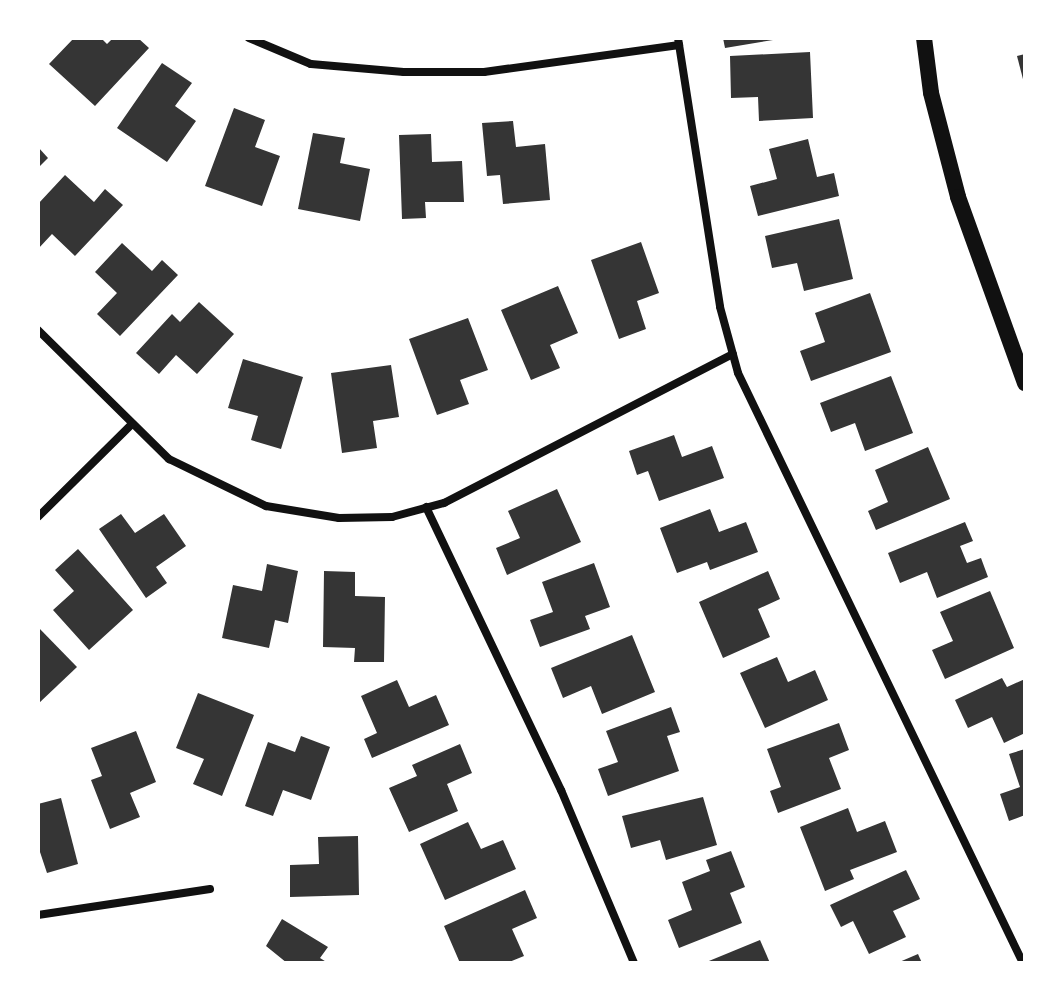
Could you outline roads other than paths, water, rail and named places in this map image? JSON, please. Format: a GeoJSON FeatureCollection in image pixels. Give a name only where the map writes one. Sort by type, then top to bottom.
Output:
{"type":"FeatureCollection","features":[{"type":"Feature","properties":{"kind":"main road"},"geometry":{"type":"LineString","coordinates":[[924,38],[931,93],[958,197],[1025,383]]}},
{"type":"Feature","properties":{"kind":"street"},"geometry":{"type":"LineString","coordinates":[[249,38],[311,64],[404,72],[484,72],[679,42],[720,307],[733,354],[1023,963]]}},
{"type":"Feature","properties":{"kind":"street"},"geometry":{"type":"LineString","coordinates":[[38,330],[169,459],[266,506],[339,518],[392,517],[444,503],[733,354]]}},
{"type":"Feature","properties":{"kind":"street"},"geometry":{"type":"LineString","coordinates":[[38,517],[132,424]]}},
{"type":"Feature","properties":{"kind":"street"},"geometry":{"type":"LineString","coordinates":[[426,507],[561,790],[634,963]]}},
{"type":"Feature","properties":{"kind":"street"},"geometry":{"type":"LineString","coordinates":[[38,915],[210,889]]}}]}
